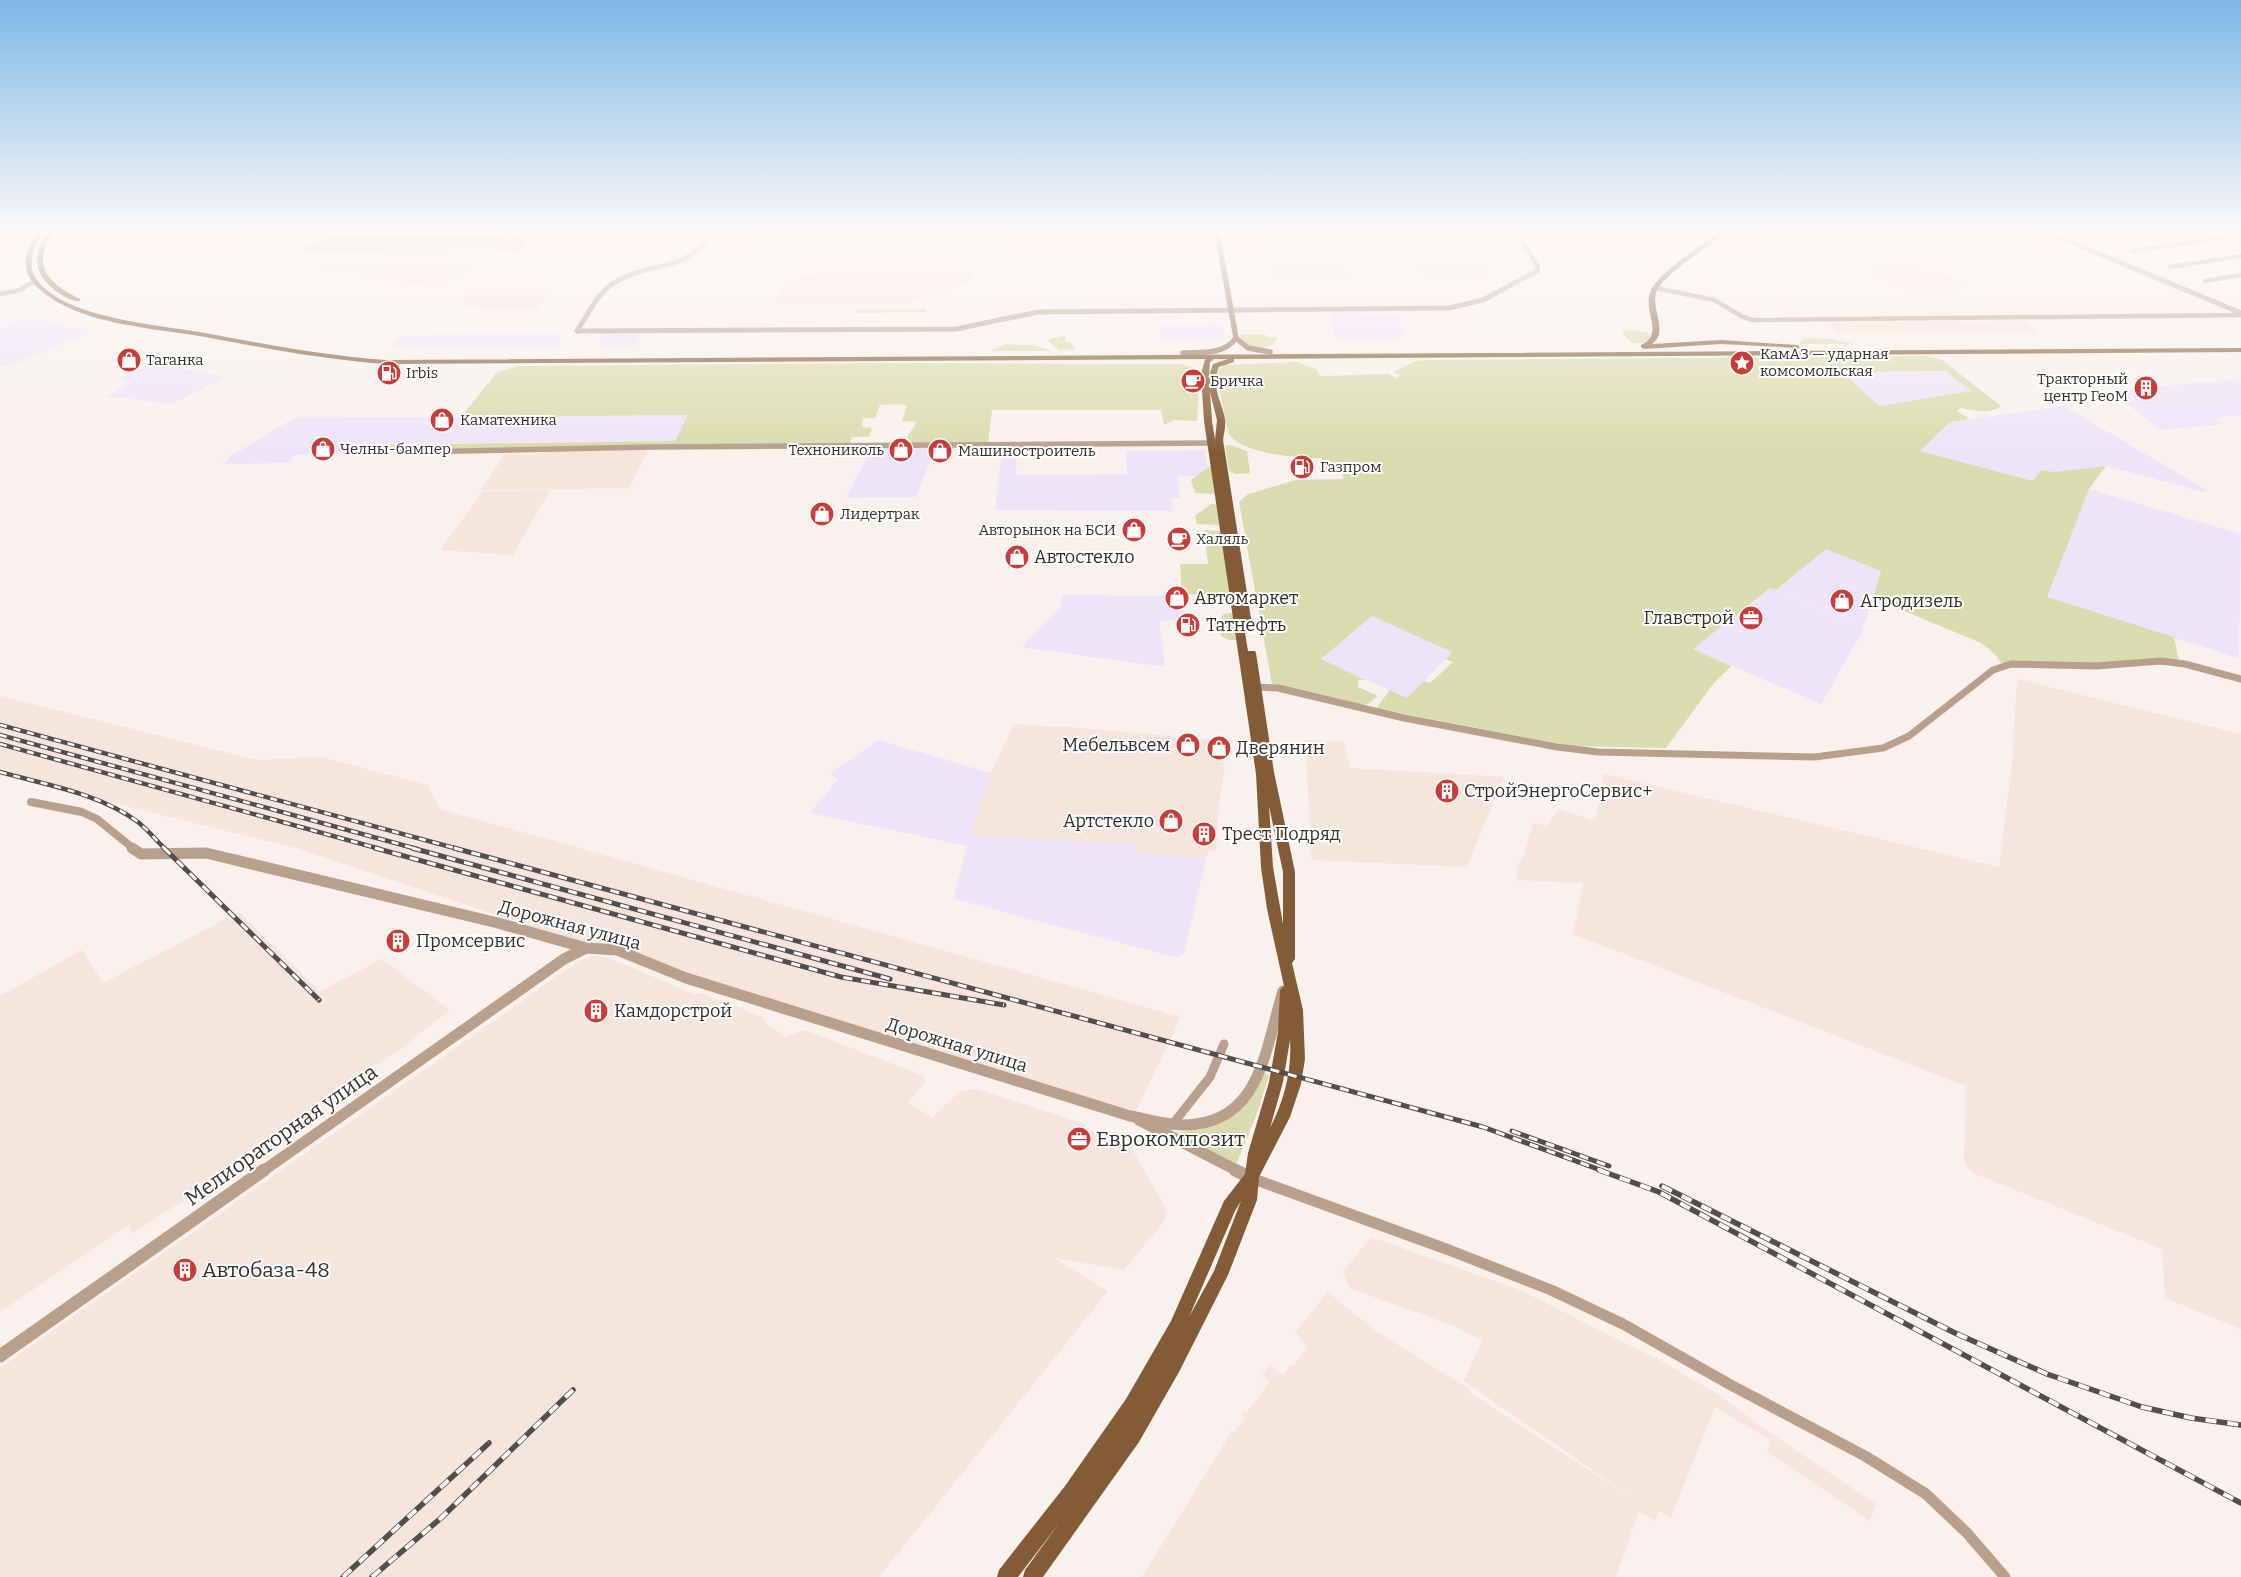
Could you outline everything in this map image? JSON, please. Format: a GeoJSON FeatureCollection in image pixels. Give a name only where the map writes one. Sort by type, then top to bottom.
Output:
{"type":"FeatureCollection","features":[{"type":"Feature","properties":{"kind":"main road"},"geometry":{"type":"LineString","coordinates":[[73,306],[86,311],[132,322],[334,358],[406,363],[1181,355],[1270,352],[2241,346]]}},
{"type":"Feature","properties":{"kind":"main road"},"geometry":{"type":"LineString","coordinates":[[94,306],[112,312],[326,352],[390,358],[855,358]]}},
{"type":"Feature","properties":{"kind":"main road"},"geometry":{"type":"LineString","coordinates":[[1229,306],[1236,338],[1248,348],[1270,352]]}},
{"type":"Feature","properties":{"kind":"main road"},"geometry":{"type":"LineString","coordinates":[[1635,348],[1650,344],[1656,335],[1653,306]]}},
{"type":"Feature","properties":{"kind":"main road"},"geometry":{"type":"LineString","coordinates":[[210,336],[218,336],[220,333]]}},
{"type":"Feature","properties":{"kind":"main road"},"geometry":{"type":"LineString","coordinates":[[1656,335],[1671,344],[1688,344]]}},
{"type":"Feature","properties":{"kind":"main road"},"geometry":{"type":"LineString","coordinates":[[1181,355],[1225,348],[1233,344],[1236,338]]}},
{"type":"Feature","properties":{"kind":"main road"},"geometry":{"type":"LineString","coordinates":[[1720,342],[1746,349]]}},
{"type":"Feature","properties":{"kind":"main road"},"geometry":{"type":"LineString","coordinates":[[1603,350],[1720,342],[1811,348]]}},
{"type":"Feature","properties":{"kind":"main road"},"geometry":{"type":"LineString","coordinates":[[1728,354],[1744,352],[1746,349]]}},
{"type":"Feature","properties":{"kind":"main road"},"geometry":{"type":"LineString","coordinates":[[1181,355],[1210,358],[1252,358],[2241,350]]}},
{"type":"Feature","properties":{"kind":"main road"},"geometry":{"type":"LineString","coordinates":[[1006,1577],[1100,1451],[1166,1346],[1191,1297],[1236,1194],[1251,1178],[1283,1118],[1294,1084],[1298,1059],[1296,1010],[1274,915],[1266,867],[1262,774],[1208,421],[1204,375],[1206,362],[1210,358],[1237,353]]}},
{"type":"Feature","properties":{"kind":"main road"},"geometry":{"type":"LineString","coordinates":[[1181,355],[1197,364],[1204,375]]}},
{"type":"Feature","properties":{"kind":"main road"},"geometry":{"type":"LineString","coordinates":[[1252,358],[1226,361],[1214,370],[1215,397],[1222,421],[1219,440],[1268,772],[1289,872],[1288,974]]}},
{"type":"Feature","properties":{"kind":"main road"},"geometry":{"type":"LineString","coordinates":[[1208,421],[1214,418],[1222,421]]}},
{"type":"Feature","properties":{"kind":"main road"},"geometry":{"type":"LineString","coordinates":[[1266,867],[1280,876],[1289,872]]}},
{"type":"Feature","properties":{"kind":"main road"},"geometry":{"type":"LineString","coordinates":[[1032,1577],[1133,1436],[1173,1366],[1220,1275],[1241,1227],[1249,1200],[1251,1178]]}},
{"type":"Feature","properties":{"kind":"street"},"geometry":{"type":"LineString","coordinates":[[596,306],[577,331],[956,329],[980,326],[1014,314],[1034,312],[1434,309],[1461,306]]}},
{"type":"Feature","properties":{"kind":"street"},"geometry":{"type":"LineString","coordinates":[[1723,306],[1740,316],[1753,320],[2241,314]]}},
{"type":"Feature","properties":{"kind":"street"},"geometry":{"type":"LineString","coordinates":[[2221,306],[2241,314]]}},
{"type":"Feature","properties":{"kind":"street"},"geometry":{"type":"LineString","coordinates":[[410,452],[1213,444]]}},
{"type":"Feature","properties":{"kind":"street"},"geometry":{"type":"LineString","coordinates":[[1256,688],[1278,688],[1404,718],[1557,747],[1598,752],[1715,753],[1815,758],[1857,754],[1883,748],[1909,736],[1993,670],[2011,664],[2096,666],[2160,661],[2184,664],[2241,679]]}},
{"type":"Feature","properties":{"kind":"street","name":"Дорожная улица"},"geometry":{"type":"LineString","coordinates":[[31,802],[82,812],[98,819],[121,840],[141,854],[206,852],[498,923],[586,948],[617,950],[686,978],[784,1010],[1130,1116]]}},
{"type":"Feature","properties":{"kind":"street","name":"Мелиораторная улица"},"geometry":{"type":"LineString","coordinates":[[0,1356],[564,959],[586,948]]}},
{"type":"Feature","properties":{"kind":"street"},"geometry":{"type":"LineString","coordinates":[[1130,1116],[1172,1125],[1193,1125],[1228,1113],[1244,1101],[1254,1083],[1288,974]]}},
{"type":"Feature","properties":{"kind":"street"},"geometry":{"type":"LineString","coordinates":[[1172,1125],[1212,1075],[1221,1056],[1224,1044]]}},
{"type":"Feature","properties":{"kind":"street"},"geometry":{"type":"LineString","coordinates":[[1130,1116],[1251,1178],[1449,1250],[1551,1290],[1623,1324],[1728,1384],[1865,1456],[1926,1494],[1967,1533],[2005,1577]]}},
{"type":"Feature","properties":{"kind":"shaded area"},"geometry":{"type":"Polygon","coordinates":[[[460,306],[541,306],[538,309],[481,309],[475,306],[460,306]]]}},
{"type":"Feature","properties":{"kind":"shaded area"},"geometry":{"type":"Polygon","coordinates":[[[1329,313],[1397,314],[1405,338],[1335,338],[1329,313]]]}},
{"type":"Feature","properties":{"kind":"shaded area"},"geometry":{"type":"Polygon","coordinates":[[[28,318],[63,324],[59,327],[68,328],[74,326],[95,330],[8,367],[0,365],[0,330],[28,318]]]}},
{"type":"Feature","properties":{"kind":"shaded area"},"geometry":{"type":"Polygon","coordinates":[[[2025,321],[2039,332],[1839,333],[1827,322],[2025,321]]]}},
{"type":"Feature","properties":{"kind":"shaded area"},"geometry":{"type":"Polygon","coordinates":[[[1222,325],[1225,340],[1160,340],[1158,326],[1222,325]]]}},
{"type":"Feature","properties":{"kind":"shaded area"},"geometry":{"type":"Polygon","coordinates":[[[605,333],[642,333],[635,346],[597,346],[605,333]]]}},
{"type":"Feature","properties":{"kind":"shaded area"},"geometry":{"type":"Polygon","coordinates":[[[564,334],[555,347],[393,346],[404,335],[564,334]]]}},
{"type":"Feature","properties":{"kind":"shaded area"},"geometry":{"type":"Polygon","coordinates":[[[153,363],[226,377],[172,404],[106,396],[133,382],[120,379],[153,363]]]}},
{"type":"Feature","properties":{"kind":"shaded area"},"geometry":{"type":"Polygon","coordinates":[[[1945,371],[1971,391],[1879,407],[1841,372],[1945,371]]]}},
{"type":"Feature","properties":{"kind":"shaded area"},"geometry":{"type":"Polygon","coordinates":[[[2241,379],[2241,415],[2215,418],[2224,424],[2160,430],[2110,390],[2241,379]]]}},
{"type":"Feature","properties":{"kind":"shaded area"},"geometry":{"type":"Polygon","coordinates":[[[2064,406],[2208,491],[2204,492],[2106,466],[2054,472],[2041,470],[2033,481],[1920,451],[1950,422],[2064,406]]]}},
{"type":"Feature","properties":{"kind":"shaded area"},"geometry":{"type":"Polygon","coordinates":[[[689,415],[675,441],[360,444],[350,454],[295,455],[288,463],[223,464],[231,456],[294,418],[689,415]]]}},
{"type":"Feature","properties":{"kind":"shaded area"},"geometry":{"type":"Polygon","coordinates":[[[872,448],[935,448],[916,497],[846,498],[872,448]]]}},
{"type":"Feature","properties":{"kind":"shaded area"},"geometry":{"type":"Polygon","coordinates":[[[648,450],[629,488],[481,490],[505,454],[531,455],[552,451],[648,450]]]}},
{"type":"Feature","properties":{"kind":"shaded area"},"geometry":{"type":"Polygon","coordinates":[[[1205,450],[1208,470],[1199,476],[1178,477],[1180,498],[1171,498],[1173,511],[995,510],[1002,453],[1017,453],[1016,475],[1127,474],[1126,451],[1205,450]]]}},
{"type":"Feature","properties":{"kind":"shaded area"},"geometry":{"type":"Polygon","coordinates":[[[2089,489],[2241,534],[2239,658],[2046,598],[2089,489]]]}},
{"type":"Feature","properties":{"kind":"shaded area"},"geometry":{"type":"Polygon","coordinates":[[[550,490],[513,555],[440,550],[483,491],[550,490]]]}},
{"type":"Feature","properties":{"kind":"shaded area"},"geometry":{"type":"Polygon","coordinates":[[[1826,548],[1882,571],[1863,628],[1776,590],[1826,548]]]}},
{"type":"Feature","properties":{"kind":"shaded area"},"geometry":{"type":"Polygon","coordinates":[[[1770,588],[1864,629],[1821,704],[1693,649],[1770,588]]]}},
{"type":"Feature","properties":{"kind":"shaded area"},"geometry":{"type":"Polygon","coordinates":[[[1063,595],[1184,596],[1185,619],[1159,622],[1165,667],[1022,647],[1060,608],[1063,595]]]}},
{"type":"Feature","properties":{"kind":"shaded area"},"geometry":{"type":"Polygon","coordinates":[[[1372,616],[1453,652],[1407,698],[1321,659],[1372,616]]]}},
{"type":"Feature","properties":{"kind":"shaded area"},"geometry":{"type":"Polygon","coordinates":[[[2017,679],[2241,734],[2241,1329],[2165,1298],[2162,1249],[1973,1173],[1964,1163],[1966,1086],[1573,934],[1583,883],[1516,880],[1519,861],[1522,861],[1533,823],[1547,826],[1559,809],[1595,821],[1604,774],[1999,867],[2012,764],[2017,679]]]}},
{"type":"Feature","properties":{"kind":"shaded area"},"geometry":{"type":"Polygon","coordinates":[[[0,696],[257,760],[321,757],[428,785],[440,809],[1181,1017],[1135,1113],[591,946],[295,848],[0,775],[0,696]]]}},
{"type":"Feature","properties":{"kind":"shaded area","name":"Трест Подряд"},"geometry":{"type":"Polygon","coordinates":[[[1014,724],[1216,740],[1217,755],[1222,755],[1222,763],[1225,764],[1218,812],[1216,850],[1209,850],[1206,859],[1137,853],[1136,844],[970,836],[991,773],[1014,724]]]}},
{"type":"Feature","properties":{"kind":"shaded area"},"geometry":{"type":"Polygon","coordinates":[[[878,740],[991,773],[970,835],[1136,844],[1137,853],[1206,859],[1184,953],[1176,957],[1170,956],[955,899],[954,896],[967,846],[810,813],[832,787],[831,785],[839,780],[830,774],[878,740]]]}},
{"type":"Feature","properties":{"kind":"shaded area"},"geometry":{"type":"Polygon","coordinates":[[[1305,740],[1343,742],[1350,768],[1504,777],[1467,867],[1312,860],[1305,740]]]}},
{"type":"Feature","properties":{"kind":"shaded area"},"geometry":{"type":"Polygon","coordinates":[[[239,912],[320,992],[381,959],[450,1010],[402,1048],[192,1190],[188,1198],[132,1233],[129,1225],[0,1312],[0,996],[82,950],[103,983],[239,912]]]}},
{"type":"Feature","properties":{"kind":"shaded area"},"geometry":{"type":"Polygon","coordinates":[[[594,956],[609,958],[694,994],[700,993],[763,1017],[765,1022],[785,1037],[805,1030],[924,1076],[925,1083],[908,1102],[932,1118],[960,1091],[977,1089],[1084,1124],[1086,1129],[1130,1145],[1167,1211],[1164,1222],[1124,1270],[1054,1258],[1108,1291],[879,1577],[0,1577],[0,1368],[579,961],[594,956]]]}},
{"type":"Feature","properties":{"kind":"shaded area"},"geometry":{"type":"Polygon","coordinates":[[[1371,1237],[1520,1290],[1665,1363],[1719,1395],[1770,1433],[1876,1504],[1870,1521],[1767,1452],[1770,1440],[1715,1407],[1671,1518],[1659,1511],[1655,1521],[1639,1511],[1616,1577],[1142,1577],[1232,1431],[1234,1432],[1245,1419],[1241,1414],[1244,1411],[1247,1412],[1270,1382],[1262,1375],[1270,1365],[1279,1373],[1284,1374],[1308,1347],[1295,1333],[1328,1292],[1377,1332],[1471,1390],[1470,1393],[1641,1504],[1464,1381],[1482,1341],[1454,1326],[1349,1288],[1343,1272],[1371,1237]]]}},
{"type":"Feature","properties":{"kind":"green space"},"geometry":{"type":"Polygon","coordinates":[[[856,309],[927,309],[926,312],[855,313],[856,309]]]}},
{"type":"Feature","properties":{"kind":"green space"},"geometry":{"type":"Polygon","coordinates":[[[1626,330],[1646,332],[1652,336],[1645,343],[1632,343],[1622,332],[1626,330]]]}},
{"type":"Feature","properties":{"kind":"green space"},"geometry":{"type":"Polygon","coordinates":[[[1240,334],[1265,334],[1266,337],[1278,338],[1270,346],[1257,348],[1242,342],[1240,334]]]}},
{"type":"Feature","properties":{"kind":"green space"},"geometry":{"type":"Polygon","coordinates":[[[1064,336],[1067,338],[1064,339],[1066,342],[1069,342],[1077,349],[1059,350],[1047,340],[1064,336]]]}},
{"type":"Feature","properties":{"kind":"green space"},"geometry":{"type":"Polygon","coordinates":[[[1805,338],[1830,339],[1854,344],[1798,344],[1805,338]]]}},
{"type":"Feature","properties":{"kind":"green space"},"geometry":{"type":"Polygon","coordinates":[[[1005,344],[1031,345],[1053,351],[990,351],[1005,344]]]}},
{"type":"Feature","properties":{"kind":"green space"},"geometry":{"type":"Polygon","coordinates":[[[1926,356],[1942,360],[2001,406],[1987,411],[1960,408],[1957,411],[1970,419],[1950,422],[1920,451],[2033,481],[2041,470],[2054,472],[2106,466],[2089,489],[2047,597],[2174,637],[2179,661],[2091,664],[2001,663],[1995,654],[1981,643],[1873,598],[1881,571],[1826,549],[1776,590],[1770,588],[1693,649],[1731,666],[1713,684],[1666,748],[1571,746],[1379,709],[1377,707],[1390,690],[1407,698],[1424,681],[1430,683],[1453,662],[1446,659],[1452,652],[1372,616],[1321,659],[1366,680],[1358,680],[1358,687],[1378,696],[1368,704],[1361,705],[1272,684],[1239,502],[1248,494],[1296,480],[1344,479],[1339,465],[1322,460],[1321,458],[1285,456],[1256,450],[1234,439],[1228,432],[1216,372],[1225,365],[1297,362],[1316,369],[1321,376],[1389,374],[1395,378],[1401,376],[1394,372],[1415,361],[1926,356]],[[1945,371],[1842,372],[1879,406],[1971,391],[1945,371]]]}},
{"type":"Feature","properties":{"kind":"green space"},"geometry":{"type":"Polygon","coordinates":[[[901,363],[1181,364],[1191,367],[1198,377],[1189,378],[1193,388],[1199,388],[1197,421],[1174,420],[1164,425],[1161,410],[992,410],[988,443],[912,444],[907,437],[917,422],[902,421],[907,406],[900,404],[880,405],[875,418],[863,418],[862,427],[872,428],[869,437],[852,437],[850,443],[389,451],[361,445],[675,441],[688,415],[466,417],[466,411],[497,372],[519,366],[901,363]]]}},
{"type":"Feature","properties":{"kind":"green space"},"geometry":{"type":"Polygon","coordinates":[[[1230,445],[1247,451],[1250,473],[1236,474],[1229,471],[1225,446],[1230,445]]]}},
{"type":"Feature","properties":{"kind":"green space"},"geometry":{"type":"Polygon","coordinates":[[[1212,465],[1215,494],[1195,493],[1191,480],[1212,465]]]}},
{"type":"Feature","properties":{"kind":"green space"},"geometry":{"type":"Polygon","coordinates":[[[1211,504],[1218,504],[1220,525],[1197,524],[1195,516],[1211,504]]]}},
{"type":"Feature","properties":{"kind":"green space"},"geometry":{"type":"Polygon","coordinates":[[[1204,530],[1221,531],[1230,597],[1223,603],[1216,604],[1207,601],[1205,595],[1182,594],[1180,564],[1208,564],[1204,530]]]}},
{"type":"Feature","properties":{"kind":"green space"},"geometry":{"type":"Polygon","coordinates":[[[1233,613],[1239,640],[1229,640],[1221,636],[1220,619],[1224,614],[1233,613]]]}},
{"type":"Feature","properties":{"kind":"green space"},"geometry":{"type":"Polygon","coordinates":[[[1260,1072],[1269,1075],[1256,1116],[1236,1165],[1175,1133],[1208,1127],[1232,1114],[1260,1072]]]}},
{"type":"Feature","properties":{"kind":"railway"},"geometry":{"type":"LineString","coordinates":[[0,725],[458,849]]}},
{"type":"Feature","properties":{"kind":"railway"},"geometry":{"type":"LineString","coordinates":[[0,735],[417,849]]}},
{"type":"Feature","properties":{"kind":"railway"},"geometry":{"type":"LineString","coordinates":[[0,744],[380,849]]}},
{"type":"Feature","properties":{"kind":"railway"},"geometry":{"type":"LineString","coordinates":[[0,772],[72,791],[106,804],[138,822],[165,849]]}},
{"type":"Feature","properties":{"kind":"railway"},"geometry":{"type":"LineString","coordinates":[[375,848],[841,977],[1004,1005]]}},
{"type":"Feature","properties":{"kind":"railway"},"geometry":{"type":"LineString","coordinates":[[412,848],[890,979]]}},
{"type":"Feature","properties":{"kind":"railway"},"geometry":{"type":"LineString","coordinates":[[454,848],[1483,1127],[1603,1171]]}},
{"type":"Feature","properties":{"kind":"railway"},"geometry":{"type":"LineString","coordinates":[[165,849],[319,1000]]}},
{"type":"Feature","properties":{"kind":"railway"},"geometry":{"type":"LineString","coordinates":[[1512,1131],[1609,1166]]}},
{"type":"Feature","properties":{"kind":"railway"},"geometry":{"type":"LineString","coordinates":[[1599,1170],[1659,1192],[2241,1503]]}},
{"type":"Feature","properties":{"kind":"railway"},"geometry":{"type":"LineString","coordinates":[[1662,1186],[1955,1333],[2047,1374],[2142,1407],[2191,1418],[2241,1425]]}},
{"type":"Feature","properties":{"kind":"railway"},"geometry":{"type":"LineString","coordinates":[[372,1577],[441,1518],[573,1390]]}},
{"type":"Feature","properties":{"kind":"railway"},"geometry":{"type":"LineString","coordinates":[[343,1577],[489,1443]]}},
{"type":"Feature","properties":{"kind":"place","name":"Таганка"},"geometry":{"type":"Point","coordinates":[129,360]}},
{"type":"Feature","properties":{"kind":"place","name":"КамАЗ — ударная комсомольская"},"geometry":{"type":"Point","coordinates":[1742,363]}},
{"type":"Feature","properties":{"kind":"place","name":"Irbis"},"geometry":{"type":"Point","coordinates":[389,373]}},
{"type":"Feature","properties":{"kind":"place","name":"Бричка"},"geometry":{"type":"Point","coordinates":[1193,381]}},
{"type":"Feature","properties":{"kind":"place","name":"Тракторный центр ГеоМ"},"geometry":{"type":"Point","coordinates":[2146,388]}},
{"type":"Feature","properties":{"kind":"place","name":"Каматехника"},"geometry":{"type":"Point","coordinates":[442,420]}},
{"type":"Feature","properties":{"kind":"place","name":"Челны-бампер"},"geometry":{"type":"Point","coordinates":[323,449]}},
{"type":"Feature","properties":{"kind":"place","name":"Технониколь"},"geometry":{"type":"Point","coordinates":[901,450]}},
{"type":"Feature","properties":{"kind":"place","name":"Машиностроитель"},"geometry":{"type":"Point","coordinates":[940,451]}},
{"type":"Feature","properties":{"kind":"place","name":"Газпром"},"geometry":{"type":"Point","coordinates":[1302,467]}},
{"type":"Feature","properties":{"kind":"place","name":"Лидертрак"},"geometry":{"type":"Point","coordinates":[822,514]}},
{"type":"Feature","properties":{"kind":"place","name":"Авторынок на БСИ"},"geometry":{"type":"Point","coordinates":[1134,530]}},
{"type":"Feature","properties":{"kind":"place","name":"Халяль"},"geometry":{"type":"Point","coordinates":[1179,539]}},
{"type":"Feature","properties":{"kind":"place","name":"Автостекло"},"geometry":{"type":"Point","coordinates":[1017,557]}},
{"type":"Feature","properties":{"kind":"place","name":"Автомаркет"},"geometry":{"type":"Point","coordinates":[1177,598]}},
{"type":"Feature","properties":{"kind":"place","name":"Агродизель"},"geometry":{"type":"Point","coordinates":[1842,601]}},
{"type":"Feature","properties":{"kind":"place","name":"Главстрой"},"geometry":{"type":"Point","coordinates":[1751,618]}},
{"type":"Feature","properties":{"kind":"place","name":"Татнефть"},"geometry":{"type":"Point","coordinates":[1188,625]}},
{"type":"Feature","properties":{"kind":"place","name":"Мебельвсем"},"geometry":{"type":"Point","coordinates":[1188,745]}},
{"type":"Feature","properties":{"kind":"place","name":"Дверянин"},"geometry":{"type":"Point","coordinates":[1219,748]}},
{"type":"Feature","properties":{"kind":"place","name":"СтройЭнергоСервис+"},"geometry":{"type":"Point","coordinates":[1447,791]}},
{"type":"Feature","properties":{"kind":"place","name":"Артстекло"},"geometry":{"type":"Point","coordinates":[1171,821]}},
{"type":"Feature","properties":{"kind":"place","name":"Трест Подряд"},"geometry":{"type":"Point","coordinates":[1204,834]}},
{"type":"Feature","properties":{"kind":"place","name":"Промсервис"},"geometry":{"type":"Point","coordinates":[398,941]}},
{"type":"Feature","properties":{"kind":"place","name":"Камдорстрой"},"geometry":{"type":"Point","coordinates":[596,1011]}},
{"type":"Feature","properties":{"kind":"place","name":"Еврокомпозит"},"geometry":{"type":"Point","coordinates":[1079,1139]}},
{"type":"Feature","properties":{"kind":"place","name":"Автобаза-48"},"geometry":{"type":"Point","coordinates":[185,1270]}}]}
